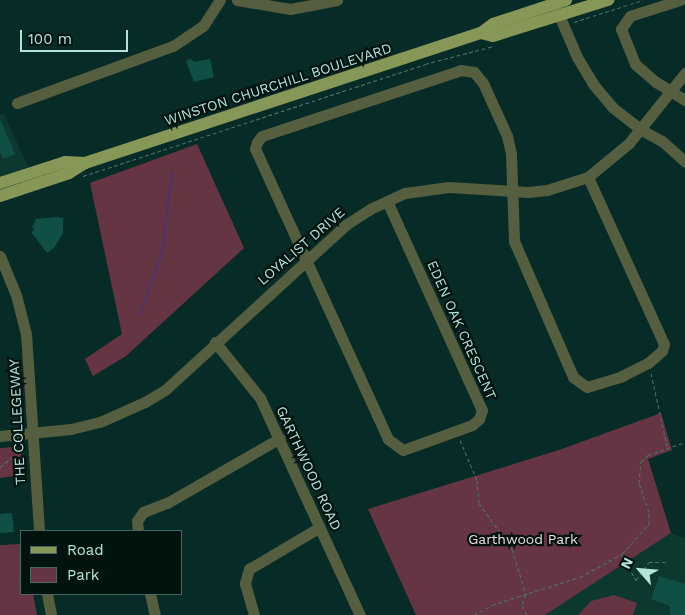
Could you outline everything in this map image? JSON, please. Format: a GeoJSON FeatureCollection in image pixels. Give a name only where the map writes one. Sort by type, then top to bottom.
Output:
{"type":"FeatureCollection","features":[{"type":"Feature","properties":{"kind":"main road","name":"WINSTON CHURCHILL BOULEVARD"},"geometry":{"type":"LineString","coordinates":[[0,196],[70,173],[85,163],[481,33],[493,24],[553,2],[566,0]]}},
{"type":"Feature","properties":{"kind":"main road","name":"WINSTON CHURCHILL BOULEVARD"},"geometry":{"type":"LineString","coordinates":[[481,33],[493,36],[608,0]]}},
{"type":"Feature","properties":{"kind":"main road","name":"WINSTON CHURCHILL BOULEVARD"},"geometry":{"type":"LineString","coordinates":[[0,183],[66,162],[85,163]]}},
{"type":"Feature","properties":{"kind":"street"},"geometry":{"type":"LineString","coordinates":[[17,103],[174,46],[203,26],[220,0]]}},
{"type":"Feature","properties":{"kind":"street"},"geometry":{"type":"LineString","coordinates":[[237,0],[290,9],[337,0]]}},
{"type":"Feature","properties":{"kind":"street"},"geometry":{"type":"LineString","coordinates":[[680,0],[630,16],[621,29],[635,64],[685,100]]}},
{"type":"Feature","properties":{"kind":"street"},"geometry":{"type":"LineString","coordinates":[[553,2],[593,84],[612,107],[640,129],[662,141],[685,162]]}},
{"type":"Feature","properties":{"kind":"street"},"geometry":{"type":"LineString","coordinates":[[307,260],[255,149],[262,136],[461,70],[474,72],[484,82],[507,136],[511,154],[510,191],[514,241],[574,377],[579,384],[593,386],[648,363],[662,351],[664,344],[588,177]]}},
{"type":"Feature","properties":{"kind":"street","name":"LOYALIST DRIVE"},"geometry":{"type":"LineString","coordinates":[[0,436],[71,429],[123,415],[165,390],[215,342],[347,224],[405,193],[448,187],[510,191],[547,190],[588,177],[629,143],[685,73]]}},
{"type":"Feature","properties":{"kind":"street","name":"EDEN OAK CRESCENT"},"geometry":{"type":"LineString","coordinates":[[307,260],[388,439],[403,450],[457,430],[479,419],[482,410],[388,201]]}},
{"type":"Feature","properties":{"kind":"street","name":"THE COLLEGEWAY"},"geometry":{"type":"LineString","coordinates":[[0,256],[25,324],[39,530]]}},
{"type":"Feature","properties":{"kind":"street","name":"GARTHWOOD ROAD"},"geometry":{"type":"LineString","coordinates":[[215,342],[260,398],[360,615]]}},
{"type":"Feature","properties":{"kind":"street"},"geometry":{"type":"LineString","coordinates":[[138,530],[137,521],[143,512],[167,502],[280,438]]}},
{"type":"Feature","properties":{"kind":"street"},"geometry":{"type":"LineString","coordinates":[[254,615],[245,583],[249,569],[320,527]]}},
{"type":"Feature","properties":{"kind":"street"},"geometry":{"type":"LineString","coordinates":[[47,595],[51,615]]}},
{"type":"Feature","properties":{"kind":"street"},"geometry":{"type":"LineString","coordinates":[[150,595],[155,615]]}},
{"type":"Feature","properties":{"kind":"path"},"geometry":{"type":"LineString","coordinates":[[572,21],[577,22],[643,0]]}},
{"type":"Feature","properties":{"kind":"path"},"geometry":{"type":"LineString","coordinates":[[80,177],[426,64],[500,44]]}},
{"type":"Feature","properties":{"kind":"path"},"geometry":{"type":"LineString","coordinates":[[651,373],[667,447]]}},
{"type":"Feature","properties":{"kind":"path"},"geometry":{"type":"LineString","coordinates":[[457,430],[477,480],[479,503],[512,549],[526,594],[522,605],[527,615]]}},
{"type":"Feature","properties":{"kind":"path"},"geometry":{"type":"LineString","coordinates":[[474,615],[492,605],[580,577],[622,554],[648,524],[649,512],[639,483],[638,470],[641,462],[648,455],[685,442]]}},
{"type":"Feature","properties":{"kind":"path"},"geometry":{"type":"LineString","coordinates":[[0,467],[13,457]]}},
{"type":"Feature","properties":{"kind":"path"},"geometry":{"type":"LineString","coordinates":[[622,554],[636,580],[649,562],[666,562]]}},
{"type":"Feature","properties":{"kind":"shaded area"},"geometry":{"type":"Polygon","coordinates":[[[4,113],[28,167],[0,176],[0,115],[4,113]]]}},
{"type":"Feature","properties":{"kind":"shaded area"},"geometry":{"type":"Polygon","coordinates":[[[671,533],[685,538],[685,615],[545,615],[671,533]]]}},
{"type":"Feature","properties":{"kind":"green space"},"geometry":{"type":"Polygon","coordinates":[[[197,144],[244,248],[126,356],[93,376],[85,359],[122,334],[90,183],[197,144]]]}},
{"type":"Feature","properties":{"kind":"green space","name":"Garthwood Park"},"geometry":{"type":"Polygon","coordinates":[[[661,413],[672,450],[648,459],[671,533],[545,615],[416,615],[368,509],[559,450],[661,413]]]}},
{"type":"Feature","properties":{"kind":"green space"},"geometry":{"type":"Polygon","coordinates":[[[15,447],[21,449],[22,475],[0,478],[0,448],[15,447]]]}},
{"type":"Feature","properties":{"kind":"green space"},"geometry":{"type":"Polygon","coordinates":[[[20,544],[20,595],[33,595],[37,615],[0,615],[0,545],[20,544]]]}},
{"type":"Feature","properties":{"kind":"green space"},"geometry":{"type":"Polygon","coordinates":[[[614,595],[637,603],[633,615],[578,615],[591,601],[614,595]]]}},
{"type":"Feature","properties":{"kind":"building"},"geometry":{"type":"Polygon","coordinates":[[[191,59],[194,62],[210,59],[214,77],[194,82],[186,61],[191,59]]]}},
{"type":"Feature","properties":{"kind":"building"},"geometry":{"type":"Polygon","coordinates":[[[0,119],[15,154],[3,159],[0,152],[0,119]]]}},
{"type":"Feature","properties":{"kind":"building"},"geometry":{"type":"Polygon","coordinates":[[[63,218],[63,233],[54,248],[47,253],[31,232],[35,229],[32,228],[36,219],[63,218]]]}},
{"type":"Feature","properties":{"kind":"building"},"geometry":{"type":"Polygon","coordinates":[[[12,513],[14,532],[0,533],[0,514],[12,513]]]}},
{"type":"Feature","properties":{"kind":"building"},"geometry":{"type":"Polygon","coordinates":[[[659,576],[685,584],[685,615],[670,615],[670,606],[651,599],[659,576]]]}},
{"type":"Feature","properties":{"kind":"waterway"},"geometry":{"type":"LineString","coordinates":[[139,315],[162,253],[172,173]]}}]}
